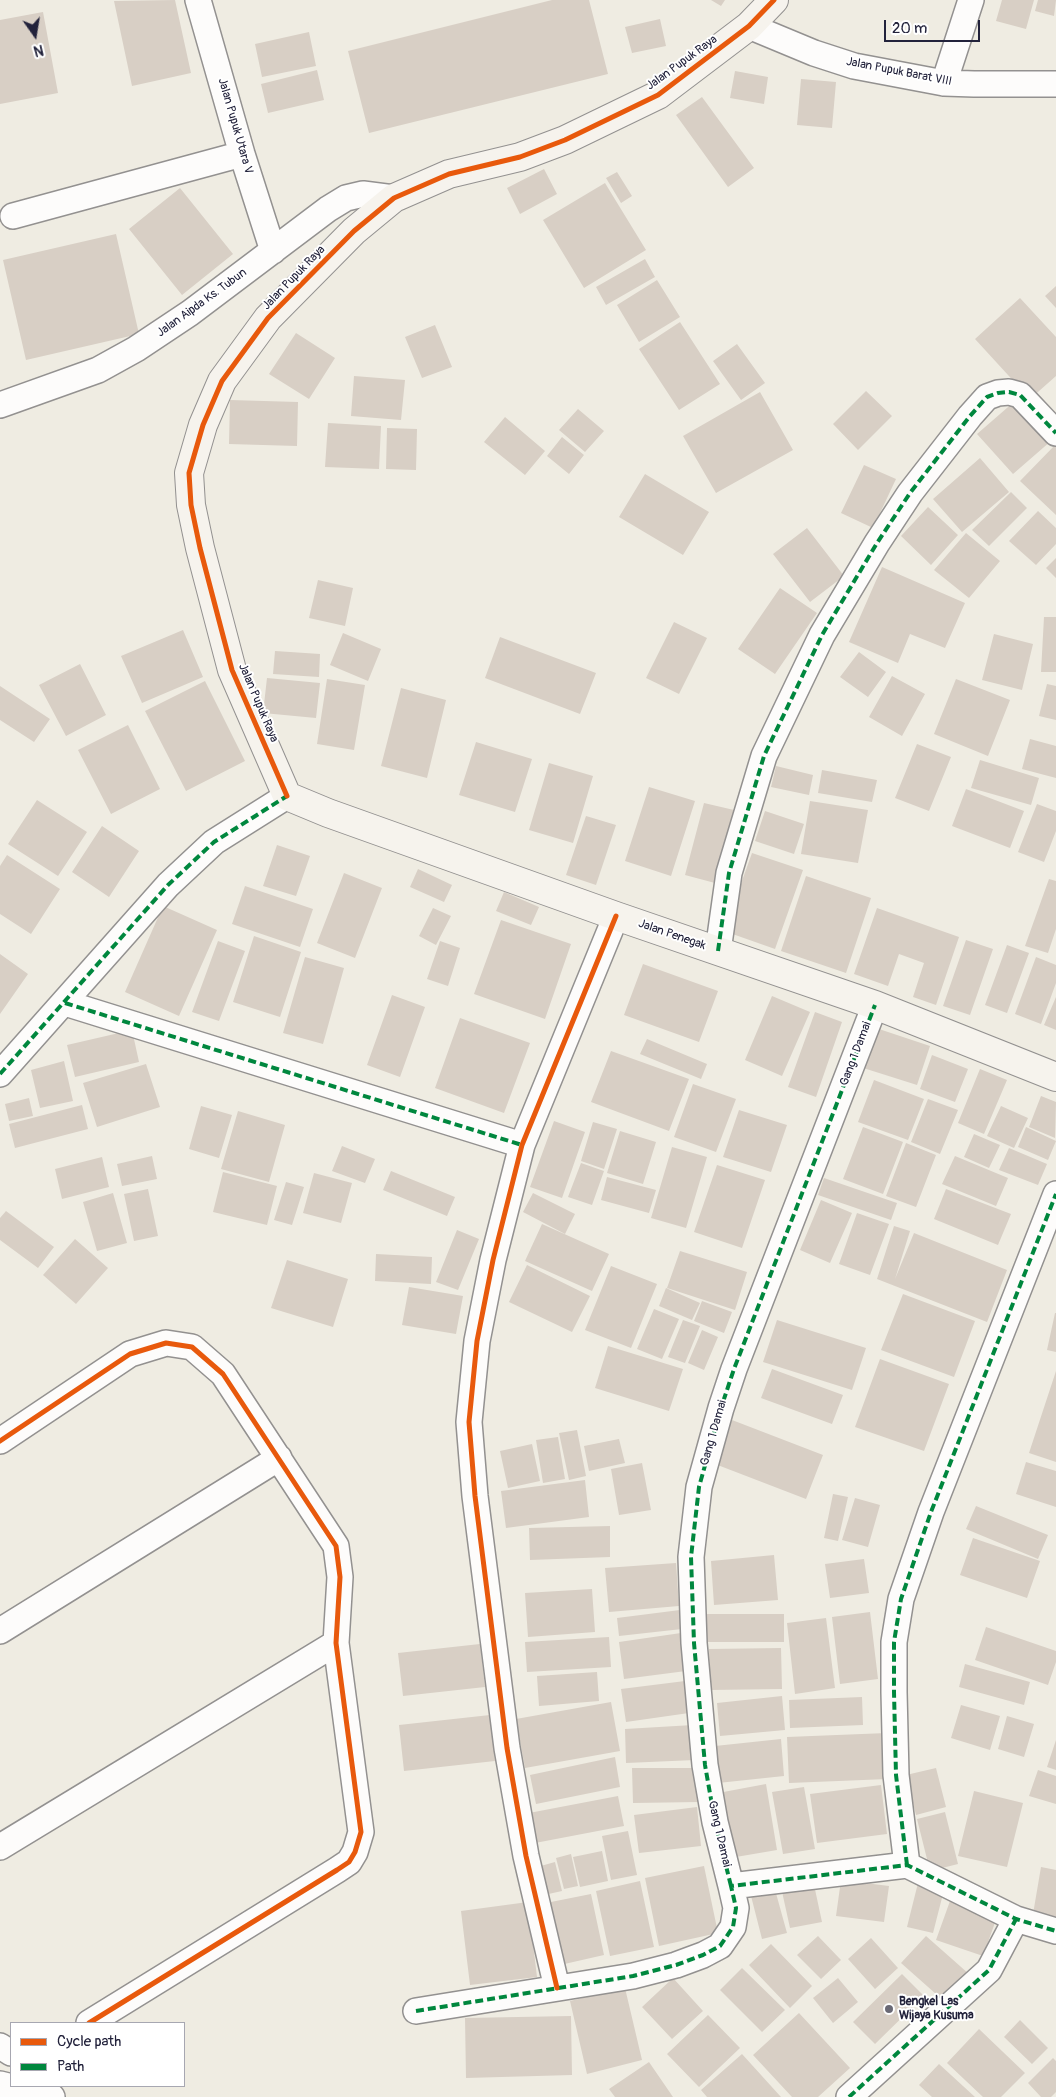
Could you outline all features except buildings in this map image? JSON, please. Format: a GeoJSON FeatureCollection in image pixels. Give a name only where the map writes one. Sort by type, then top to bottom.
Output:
{"type":"FeatureCollection","features":[{"type":"Feature","properties":{"kind":"street","name":"Jalan Pupuk Utara V"},"geometry":{"type":"LineString","coordinates":[[198,0],[242,154],[273,250]]}},
{"type":"Feature","properties":{"kind":"street","name":"Jalan Pupuk Raya"},"geometry":{"type":"LineString","coordinates":[[287,796],[232,670],[200,548],[192,505],[189,473],[204,425],[222,380],[268,318],[354,231],[394,198],[449,174],[520,157],[608,121],[658,95],[749,26],[774,0]]}},
{"type":"Feature","properties":{"kind":"street"},"geometry":{"type":"LineString","coordinates":[[944,82],[971,0]]}},
{"type":"Feature","properties":{"kind":"street","name":"Jalan Pupuk Barat VIII"},"geometry":{"type":"LineString","coordinates":[[749,26],[814,53],[854,66],[944,82],[1056,84]]}},
{"type":"Feature","properties":{"kind":"street"},"geometry":{"type":"LineString","coordinates":[[13,216],[242,154]]}},
{"type":"Feature","properties":{"kind":"street","name":"Jalan Aipda Ks. Tubun"},"geometry":{"type":"LineString","coordinates":[[0,405],[98,370],[136,349],[190,313],[328,209],[346,198],[363,194],[394,198]]}},
{"type":"Feature","properties":{"kind":"street"},"geometry":{"type":"LineString","coordinates":[[718,951],[730,873],[764,756],[822,636],[877,543],[916,485],[987,397],[1009,392],[1020,395],[1056,433]]}},
{"type":"Feature","properties":{"kind":"street"},"geometry":{"type":"LineString","coordinates":[[0,1074],[168,885],[214,842],[287,796]]}},
{"type":"Feature","properties":{"kind":"street","name":"Jalan Penegak"},"geometry":{"type":"LineString","coordinates":[[287,796],[328,813],[616,916],[876,1005],[1056,1077]]}},
{"type":"Feature","properties":{"kind":"street"},"geometry":{"type":"LineString","coordinates":[[557,1988],[526,1856],[507,1748],[475,1496],[469,1422],[477,1341],[493,1260],[522,1145],[616,916]]}},
{"type":"Feature","properties":{"kind":"street"},"geometry":{"type":"LineString","coordinates":[[65,1002],[522,1145]]}},
{"type":"Feature","properties":{"kind":"street","name":"Gang 1 Damai"},"geometry":{"type":"LineString","coordinates":[[416,2011],[633,1976],[668,1967],[720,1946],[733,1927],[736,1908],[715,1822],[705,1765],[694,1643],[691,1557],[699,1488],[734,1369],[876,1005]]}},
{"type":"Feature","properties":{"kind":"street"},"geometry":{"type":"LineString","coordinates":[[907,1865],[896,1775],[894,1692],[894,1642],[902,1599],[931,1512],[1056,1194]]}},
{"type":"Feature","properties":{"kind":"street"},"geometry":{"type":"LineString","coordinates":[[0,1441],[130,1354],[166,1343],[192,1347],[223,1374],[336,1546],[340,1577],[336,1643],[361,1832],[355,1852],[349,1862],[91,2022]]}},
{"type":"Feature","properties":{"kind":"street"},"geometry":{"type":"LineString","coordinates":[[0,1632],[279,1458]]}},
{"type":"Feature","properties":{"kind":"street"},"geometry":{"type":"LineString","coordinates":[[0,1847],[336,1643]]}},
{"type":"Feature","properties":{"kind":"street"},"geometry":{"type":"LineString","coordinates":[[731,1886],[907,1865],[1016,1919],[1056,1931]]}},
{"type":"Feature","properties":{"kind":"street"},"geometry":{"type":"LineString","coordinates":[[850,2097],[989,1970],[1016,1919]]}},
{"type":"Feature","properties":{"kind":"street"},"geometry":{"type":"LineString","coordinates":[[12,2087],[52,2097]]}},
{"type":"Feature","properties":{"kind":"marked path"},"geometry":{"type":"LineString","coordinates":[[718,951],[729,873],[764,756],[822,635],[877,543],[910,493],[987,397],[1009,392],[1020,395],[1056,433]]}},
{"type":"Feature","properties":{"kind":"marked path"},"geometry":{"type":"LineString","coordinates":[[0,1074],[168,885],[214,842],[287,796]]}},
{"type":"Feature","properties":{"kind":"marked path"},"geometry":{"type":"LineString","coordinates":[[65,1003],[522,1145]]}},
{"type":"Feature","properties":{"kind":"marked path"},"geometry":{"type":"LineString","coordinates":[[731,1886],[715,1822],[705,1765],[694,1643],[691,1557],[699,1487],[734,1369],[875,1005]]}},
{"type":"Feature","properties":{"kind":"marked path"},"geometry":{"type":"LineString","coordinates":[[907,1865],[896,1775],[894,1692],[894,1642],[901,1599],[931,1512],[1056,1194]]}},
{"type":"Feature","properties":{"kind":"marked path"},"geometry":{"type":"LineString","coordinates":[[416,2011],[633,1976],[676,1965],[703,1955],[720,1946],[733,1927],[736,1908],[731,1886],[907,1865],[1016,1919],[1056,1931]]}},
{"type":"Feature","properties":{"kind":"marked path"},"geometry":{"type":"LineString","coordinates":[[849,2097],[989,1970],[1016,1919]]}},
{"type":"Feature","properties":{"kind":"cycle path"},"geometry":{"type":"LineString","coordinates":[[287,796],[232,670],[200,548],[191,505],[189,473],[203,425],[222,381],[268,318],[354,231],[394,198],[449,174],[520,157],[565,140],[658,95],[749,26],[774,0]]}},
{"type":"Feature","properties":{"kind":"cycle path"},"geometry":{"type":"LineString","coordinates":[[557,1988],[526,1856],[507,1748],[475,1496],[469,1422],[477,1341],[493,1260],[522,1145],[616,916]]}},
{"type":"Feature","properties":{"kind":"cycle path"},"geometry":{"type":"LineString","coordinates":[[0,1441],[130,1354],[166,1343],[192,1347],[223,1374],[336,1546],[340,1577],[336,1643],[361,1832],[355,1852],[349,1862],[337,1870],[91,2022]]}},
{"type":"Feature","properties":{"kind":"place","name":"Bengkel Las Wijaya Kusuma"},"geometry":{"type":"Point","coordinates":[889,2009]}}]}
